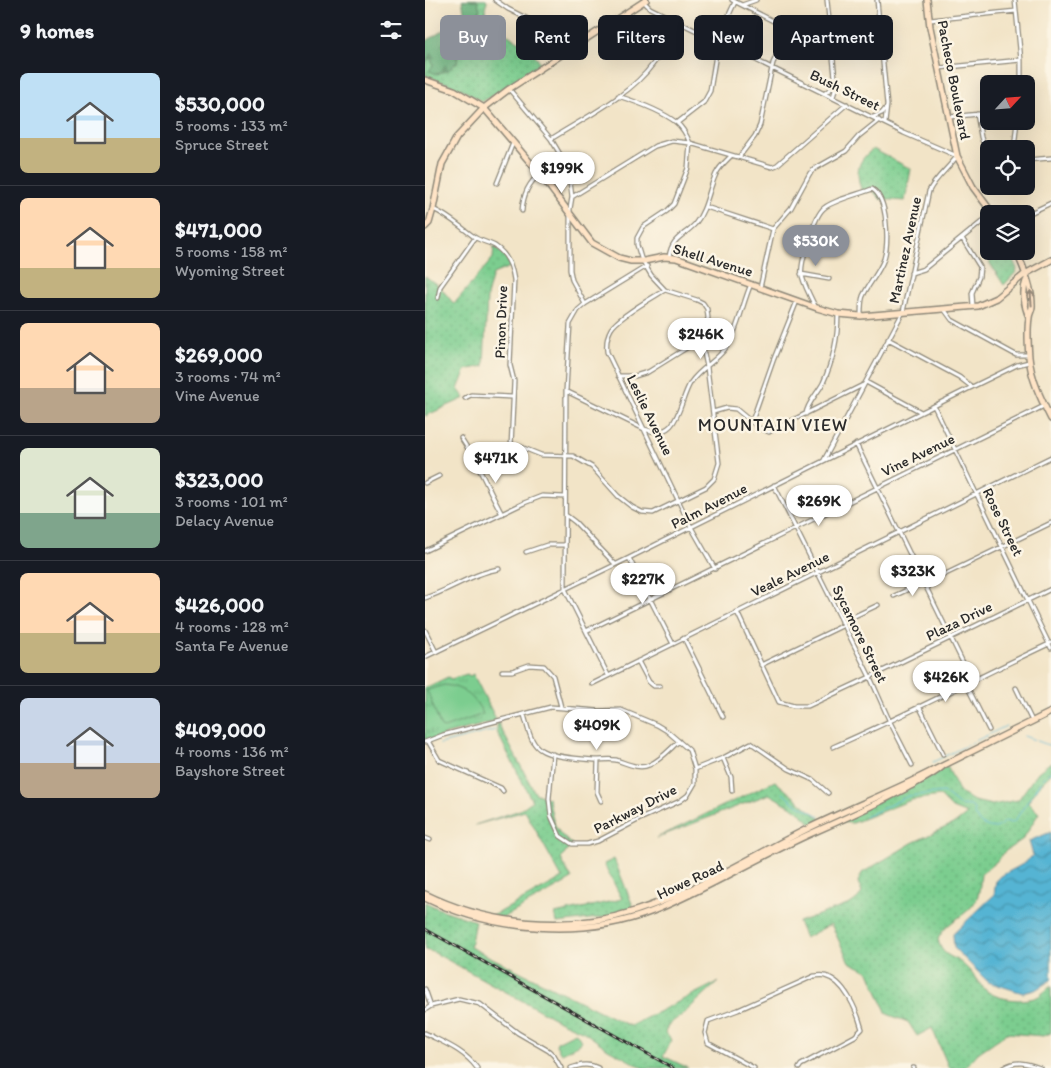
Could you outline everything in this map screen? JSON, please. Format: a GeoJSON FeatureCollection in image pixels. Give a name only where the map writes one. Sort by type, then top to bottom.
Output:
{"type":"FeatureCollection","features":[{"type":"Feature","properties":{"kind":"street"},"geometry":{"type":"LineString","coordinates":[[495,0],[520,15]]}},
{"type":"Feature","properties":{"kind":"street"},"geometry":{"type":"LineString","coordinates":[[743,5],[756,0]]}},
{"type":"Feature","properties":{"kind":"street"},"geometry":{"type":"LineString","coordinates":[[827,0],[836,83],[833,97]]}},
{"type":"Feature","properties":{"kind":"street"},"geometry":{"type":"LineString","coordinates":[[877,0],[887,104],[885,123]]}},
{"type":"Feature","properties":{"kind":"street","name":"Pacheco Boulevard"},"geometry":{"type":"LineString","coordinates":[[927,0],[929,20],[957,156],[985,205]]}},
{"type":"Feature","properties":{"kind":"street"},"geometry":{"type":"LineString","coordinates":[[1015,0],[1021,75]]}},
{"type":"Feature","properties":{"kind":"street"},"geometry":{"type":"LineString","coordinates":[[588,38],[645,1]]}},
{"type":"Feature","properties":{"kind":"street","name":"Bush Street"},"geometry":{"type":"LineString","coordinates":[[645,1],[650,8],[665,15]]}},
{"type":"Feature","properties":{"kind":"street"},"geometry":{"type":"LineString","coordinates":[[728,15],[733,1],[781,25],[785,30],[785,38],[772,68],[760,125],[755,136],[739,157]]}},
{"type":"Feature","properties":{"kind":"street"},"geometry":{"type":"LineString","coordinates":[[929,20],[1016,11]]}},
{"type":"Feature","properties":{"kind":"street"},"geometry":{"type":"LineString","coordinates":[[425,227],[429,223],[433,209],[442,164],[457,137],[484,108],[509,89],[554,60]]}},
{"type":"Feature","properties":{"kind":"street"},"geometry":{"type":"LineString","coordinates":[[551,139],[618,96],[642,78],[657,60]]}},
{"type":"Feature","properties":{"kind":"street"},"geometry":{"type":"LineString","coordinates":[[677,123],[704,102],[710,90],[715,60]]}},
{"type":"Feature","properties":{"kind":"street","name":"Bush Street"},"geometry":{"type":"LineString","coordinates":[[757,60],[904,133],[957,156]]}},
{"type":"Feature","properties":{"kind":"street"},"geometry":{"type":"LineString","coordinates":[[939,68],[1021,60]]}},
{"type":"Feature","properties":{"kind":"street","name":"Shell Avenue"},"geometry":{"type":"LineString","coordinates":[[425,80],[454,90],[484,108],[540,174],[587,238],[601,249],[619,258],[645,263],[669,257],[817,308],[838,314],[861,316],[973,306],[995,298],[1025,274],[1051,260]]}},
{"type":"Feature","properties":{"kind":"street"},"geometry":{"type":"LineString","coordinates":[[825,93],[836,83]]}},
{"type":"Feature","properties":{"kind":"street"},"geometry":{"type":"LineString","coordinates":[[509,89],[561,152],[570,181],[572,197],[570,214],[570,270],[572,280],[585,304]]}},
{"type":"Feature","properties":{"kind":"street"},"geometry":{"type":"LineString","coordinates":[[475,461],[511,447],[521,447],[541,455],[573,456],[583,461],[619,496],[637,510],[653,513],[679,502],[706,487],[714,479],[717,472],[719,463],[713,412],[701,339],[708,318],[705,305],[697,300],[665,290],[654,279],[637,245],[637,238],[643,227],[674,204],[688,168],[690,144],[685,132],[677,123],[641,103],[618,96]]}},
{"type":"Feature","properties":{"kind":"street"},"geometry":{"type":"LineString","coordinates":[[572,197],[655,146],[672,141],[739,157],[772,168],[847,104]]}},
{"type":"Feature","properties":{"kind":"street"},"geometry":{"type":"LineString","coordinates":[[873,117],[884,111],[887,104]]}},
{"type":"Feature","properties":{"kind":"street"},"geometry":{"type":"LineString","coordinates":[[977,114],[982,140]]}},
{"type":"Feature","properties":{"kind":"street"},"geometry":{"type":"LineString","coordinates":[[949,117],[980,114]]}},
{"type":"Feature","properties":{"kind":"street"},"geometry":{"type":"LineString","coordinates":[[760,288],[773,229],[791,208],[810,174],[816,168],[846,151],[859,136],[880,120]]}},
{"type":"Feature","properties":{"kind":"street"},"geometry":{"type":"LineString","coordinates":[[497,183],[513,143]]}},
{"type":"Feature","properties":{"kind":"street"},"geometry":{"type":"LineString","coordinates":[[669,257],[671,245],[694,224],[706,207],[717,172],[731,156]]}},
{"type":"Feature","properties":{"kind":"street","name":"Martinez Avenue"},"geometry":{"type":"LineString","coordinates":[[824,460],[903,312],[929,191],[934,182],[957,156]]}},
{"type":"Feature","properties":{"kind":"street"},"geometry":{"type":"LineString","coordinates":[[1035,159],[1051,158]]}},
{"type":"Feature","properties":{"kind":"street"},"geometry":{"type":"LineString","coordinates":[[522,211],[523,198],[530,183],[540,174]]}},
{"type":"Feature","properties":{"kind":"street"},"geometry":{"type":"LineString","coordinates":[[817,308],[801,274],[802,260],[816,219],[822,209],[829,205],[872,190],[877,193],[883,205],[886,229],[885,256],[880,269],[862,297],[861,316]]}},
{"type":"Feature","properties":{"kind":"street"},"geometry":{"type":"LineString","coordinates":[[1035,211],[1051,203]]}},
{"type":"Feature","properties":{"kind":"street"},"geometry":{"type":"LineString","coordinates":[[706,207],[773,229]]}},
{"type":"Feature","properties":{"kind":"street","name":"Pinon Drive"},"geometry":{"type":"LineString","coordinates":[[433,209],[445,214],[475,238],[494,246],[505,256],[511,266],[514,280],[510,365],[514,381],[511,447]]}},
{"type":"Feature","properties":{"kind":"street"},"geometry":{"type":"LineString","coordinates":[[911,273],[924,269],[980,223]]}},
{"type":"Feature","properties":{"kind":"street"},"geometry":{"type":"LineString","coordinates":[[439,298],[440,287],[475,238]]}},
{"type":"Feature","properties":{"kind":"street"},"geometry":{"type":"LineString","coordinates":[[962,238],[979,267],[979,277],[972,294],[973,306]]}},
{"type":"Feature","properties":{"kind":"street"},"geometry":{"type":"LineString","coordinates":[[1020,260],[1026,281],[1030,286],[1032,299],[1029,317],[1029,362],[1035,383],[1051,419]]}},
{"type":"Feature","properties":{"kind":"street"},"geometry":{"type":"LineString","coordinates":[[608,675],[565,590],[566,391],[571,324],[578,310],[585,304],[645,263]]}},
{"type":"Feature","properties":{"kind":"street"},"geometry":{"type":"LineString","coordinates":[[801,274],[829,279]]}},
{"type":"Feature","properties":{"kind":"street"},"geometry":{"type":"LineString","coordinates":[[566,391],[644,429],[657,432],[669,426],[678,416],[692,380],[725,349],[732,336],[751,284]]}},
{"type":"Feature","properties":{"kind":"street","name":"Leslie Avenue"},"geometry":{"type":"LineString","coordinates":[[665,290],[616,322],[611,328],[607,342],[607,352],[691,527],[715,569]]}},
{"type":"Feature","properties":{"kind":"street"},"geometry":{"type":"LineString","coordinates":[[752,421],[797,301]]}},
{"type":"Feature","properties":{"kind":"street"},"geometry":{"type":"LineString","coordinates":[[944,309],[952,320],[1008,351],[1016,355],[1029,355]]}},
{"type":"Feature","properties":{"kind":"street"},"geometry":{"type":"LineString","coordinates":[[806,414],[807,408],[823,382],[833,356],[837,341],[838,314]]}},
{"type":"Feature","properties":{"kind":"street"},"geometry":{"type":"LineString","coordinates":[[619,376],[635,376],[648,372],[701,339]]}},
{"type":"Feature","properties":{"kind":"street"},"geometry":{"type":"LineString","coordinates":[[888,339],[959,377],[972,387]]}},
{"type":"Feature","properties":{"kind":"street","name":"Palm Avenue"},"geometry":{"type":"LineString","coordinates":[[425,657],[565,590],[1017,365],[1029,362]]}},
{"type":"Feature","properties":{"kind":"street"},"geometry":{"type":"LineString","coordinates":[[713,412],[727,408],[736,409],[759,428],[769,432],[865,383],[921,412]]}},
{"type":"Feature","properties":{"kind":"street"},"geometry":{"type":"LineString","coordinates":[[465,398],[471,395],[512,397]]}},
{"type":"Feature","properties":{"kind":"street","name":"Rose Street"},"geometry":{"type":"LineString","coordinates":[[934,406],[1050,645]]}},
{"type":"Feature","properties":{"kind":"street","name":"Vine Avenue"},"geometry":{"type":"LineString","coordinates":[[586,631],[1044,406]]}},
{"type":"Feature","properties":{"kind":"street"},"geometry":{"type":"LineString","coordinates":[[461,438],[475,461],[501,514]]}},
{"type":"Feature","properties":{"kind":"street"},"geometry":{"type":"LineString","coordinates":[[856,444],[972,681]]}},
{"type":"Feature","properties":{"kind":"street","name":"Veale Avenue"},"geometry":{"type":"LineString","coordinates":[[593,684],[1051,457]]}},
{"type":"Feature","properties":{"kind":"street"},"geometry":{"type":"LineString","coordinates":[[425,483],[439,476]]}},
{"type":"Feature","properties":{"kind":"street","name":"Sycamore Street"},"geometry":{"type":"LineString","coordinates":[[774,485],[870,677],[912,766]]}},
{"type":"Feature","properties":{"kind":"street"},"geometry":{"type":"LineString","coordinates":[[425,551],[542,496],[565,497]]}},
{"type":"Feature","properties":{"kind":"street"},"geometry":{"type":"LineString","coordinates":[[566,515],[615,564]]}},
{"type":"Feature","properties":{"kind":"street"},"geometry":{"type":"LineString","coordinates":[[894,596],[1051,522]]}},
{"type":"Feature","properties":{"kind":"street"},"geometry":{"type":"LineString","coordinates":[[526,552],[547,545],[565,545]]}},
{"type":"Feature","properties":{"kind":"street"},"geometry":{"type":"LineString","coordinates":[[629,558],[673,644]]}},
{"type":"Feature","properties":{"kind":"street"},"geometry":{"type":"LineString","coordinates":[[425,598],[443,592],[487,571],[499,569]]}},
{"type":"Feature","properties":{"kind":"street","name":"Plaza Drive"},"geometry":{"type":"LineString","coordinates":[[761,665],[779,702],[794,706],[808,706],[1051,589]]}},
{"type":"Feature","properties":{"kind":"street"},"geometry":{"type":"LineString","coordinates":[[737,612],[761,665],[878,605]]}},
{"type":"Feature","properties":{"kind":"street"},"geometry":{"type":"LineString","coordinates":[[425,630],[436,652]]}},
{"type":"Feature","properties":{"kind":"street"},"geometry":{"type":"LineString","coordinates":[[684,638],[723,717]]}},
{"type":"Feature","properties":{"kind":"street"},"geometry":{"type":"LineString","coordinates":[[833,747],[890,722],[919,706],[1050,645]]}},
{"type":"Feature","properties":{"kind":"street"},"geometry":{"type":"LineString","coordinates":[[638,661],[649,682],[654,686],[660,686]]}},
{"type":"Feature","properties":{"kind":"street"},"geometry":{"type":"LineString","coordinates":[[502,671],[512,671],[529,665],[544,666],[553,676],[561,707]]}},
{"type":"Feature","properties":{"kind":"street"},"geometry":{"type":"LineString","coordinates":[[966,684],[989,730]]}},
{"type":"Feature","properties":{"kind":"street"},"geometry":{"type":"LineString","coordinates":[[1016,688],[1032,721]]}},
{"type":"Feature","properties":{"kind":"street"},"geometry":{"type":"LineString","coordinates":[[919,706],[943,754]]}},
{"type":"Feature","properties":{"kind":"street"},"geometry":{"type":"LineString","coordinates":[[503,791],[501,788],[439,760],[426,741],[551,707],[599,711],[621,710],[657,725],[679,741],[689,750],[695,769],[723,758],[751,742],[789,769],[813,780],[828,793]]}},
{"type":"Feature","properties":{"kind":"street","name":"Howe Road"},"geometry":{"type":"LineString","coordinates":[[425,894],[476,914],[526,922],[573,922],[630,912],[676,895],[1051,712]]}},
{"type":"Feature","properties":{"kind":"street"},"geometry":{"type":"LineString","coordinates":[[524,714],[529,734],[535,745],[543,751],[553,754],[598,760],[614,760],[634,766],[648,766],[659,760],[679,741]]}},
{"type":"Feature","properties":{"kind":"street","name":"Parkway Drive"},"geometry":{"type":"LineString","coordinates":[[553,754],[549,799],[551,816],[560,836],[572,844],[587,844],[598,841],[680,801],[688,795],[695,783],[695,769]]}},
{"type":"Feature","properties":{"kind":"street"},"geometry":{"type":"LineString","coordinates":[[723,758],[731,777],[733,790]]}},
{"type":"Feature","properties":{"kind":"street"},"geometry":{"type":"LineString","coordinates":[[598,760],[597,792],[601,802]]}},
{"type":"Feature","properties":{"kind":"street","name":"Howe Road"},"geometry":{"type":"LineString","coordinates":[[425,898],[476,918],[511,926],[577,927],[633,917],[652,911],[717,881],[911,786],[934,774],[946,764]]}},
{"type":"Feature","properties":{"kind":"street"},"geometry":{"type":"LineString","coordinates":[[425,838],[430,840]]}},
{"type":"Feature","properties":{"kind":"street"},"geometry":{"type":"LineString","coordinates":[[754,1068],[708,1043],[705,1033],[708,1021],[738,1010],[813,976],[826,976],[848,994],[862,1029],[855,1036],[801,1065],[799,1068]]}},
{"type":"Feature","properties":{"kind":"street"},"geometry":{"type":"LineString","coordinates":[[425,989],[431,1006]]}},
{"type":"Feature","properties":{"kind":"street"},"geometry":{"type":"LineString","coordinates":[[425,1010],[431,1006],[459,999],[480,1004],[518,1033],[549,1051],[561,1068]]}},
{"type":"Feature","properties":{"kind":"street"},"geometry":{"type":"LineString","coordinates":[[425,1033],[457,1048],[477,1068]]}},
{"type":"Feature","properties":{"kind":"street"},"geometry":{"type":"LineString","coordinates":[[1003,1068],[1008,1065],[1024,1062],[1040,1068]]}},
{"type":"Feature","properties":{"kind":"street"},"geometry":{"type":"LineString","coordinates":[[571,1068],[581,1064],[598,1068]]}},
{"type":"Feature","properties":{"kind":"green space"},"geometry":{"type":"Polygon","coordinates":[[[462,0],[477,0],[480,10],[476,15],[465,15],[462,0]]]}},
{"type":"Feature","properties":{"kind":"green space"},"geometry":{"type":"Polygon","coordinates":[[[477,0],[486,0],[486,15],[474,15],[477,0]]]}},
{"type":"Feature","properties":{"kind":"green space"},"geometry":{"type":"Polygon","coordinates":[[[440,32],[440,60],[458,60],[457,62],[449,70],[437,74],[429,71],[433,65],[431,58],[425,62],[425,42],[440,32]]]}},
{"type":"Feature","properties":{"kind":"green space"},"geometry":{"type":"Polygon","coordinates":[[[506,34],[516,40],[516,60],[538,60],[541,65],[482,102],[463,90],[425,75],[426,60],[431,58],[433,66],[444,60],[506,60],[506,34]]]}},
{"type":"Feature","properties":{"kind":"green space"},"geometry":{"type":"Polygon","coordinates":[[[873,149],[911,169],[905,201],[880,199],[872,190],[862,193],[858,174],[860,164],[873,149]]]}},
{"type":"Feature","properties":{"kind":"green space"},"geometry":{"type":"Polygon","coordinates":[[[494,246],[512,266],[493,274],[487,296],[484,366],[466,370],[458,389],[465,398],[425,416],[425,276],[440,287],[454,304],[493,258],[494,246]]]}},
{"type":"Feature","properties":{"kind":"green space"},"geometry":{"type":"Polygon","coordinates":[[[992,260],[1013,260],[1017,269],[1004,285],[989,262],[992,260]]]}},
{"type":"Feature","properties":{"kind":"green space"},"geometry":{"type":"Polygon","coordinates":[[[467,674],[470,676],[473,674],[497,721],[447,734],[425,742],[425,688],[448,677],[451,679],[467,674]]]}},
{"type":"Feature","properties":{"kind":"green space"},"geometry":{"type":"Polygon","coordinates":[[[444,685],[457,688],[468,694],[483,714],[444,728],[441,727],[427,690],[444,685]]]}},
{"type":"Feature","properties":{"kind":"green space"},"geometry":{"type":"Polygon","coordinates":[[[497,721],[535,793],[549,799],[551,813],[558,830],[572,844],[561,859],[572,879],[501,919],[491,917],[562,878],[525,811],[475,825],[520,810],[532,801],[497,732],[497,721]]]}},
{"type":"Feature","properties":{"kind":"green space"},"geometry":{"type":"Polygon","coordinates":[[[1051,762],[1051,774],[1028,802],[1039,813],[1023,839],[1004,852],[997,861],[981,874],[977,898],[969,909],[947,926],[938,939],[945,953],[962,963],[984,988],[998,997],[1012,1000],[1033,998],[1039,996],[1051,986],[1051,1033],[1043,1036],[1007,1033],[978,1053],[965,1068],[949,1068],[932,1028],[917,1036],[908,1022],[887,1014],[869,972],[849,962],[831,924],[805,938],[798,922],[850,904],[862,893],[858,882],[862,873],[912,843],[957,822],[967,814],[952,808],[940,796],[911,800],[853,823],[838,822],[946,764],[960,793],[974,801],[992,805],[1018,800],[1038,772],[1051,762]]]}},
{"type":"Feature","properties":{"kind":"green space"},"geometry":{"type":"Polygon","coordinates":[[[775,781],[824,822],[814,826],[797,810],[769,794],[656,838],[775,781]]]}},
{"type":"Feature","properties":{"kind":"green space"},"geometry":{"type":"Polygon","coordinates":[[[614,859],[635,911],[614,916],[557,923],[555,914],[622,899],[604,864],[614,859]]]}},
{"type":"Feature","properties":{"kind":"green space"},"geometry":{"type":"Polygon","coordinates":[[[425,902],[475,921],[470,947],[630,1026],[718,982],[668,1025],[665,1033],[672,1040],[663,1056],[688,1068],[643,1068],[608,1049],[584,1032],[561,1022],[433,952],[425,950],[425,902]]]}},
{"type":"Feature","properties":{"kind":"green space"},"geometry":{"type":"Polygon","coordinates":[[[575,1033],[581,1041],[580,1044],[562,1053],[560,1052],[556,1045],[557,1042],[575,1033]]]}},
{"type":"Feature","properties":{"kind":"water"},"geometry":{"type":"Polygon","coordinates":[[[1051,832],[1051,980],[1035,990],[1023,993],[988,982],[954,948],[953,934],[994,895],[996,880],[1024,863],[1033,855],[1029,841],[1051,832]]]}},
{"type":"Feature","properties":{"kind":"waterway"},"geometry":{"type":"LineString","coordinates":[[933,762],[1006,726]]}},
{"type":"Feature","properties":{"kind":"waterway"},"geometry":{"type":"LineString","coordinates":[[440,744],[495,730]]}},
{"type":"Feature","properties":{"kind":"waterway"},"geometry":{"type":"LineString","coordinates":[[1024,736],[1051,746]]}},
{"type":"Feature","properties":{"kind":"waterway"},"geometry":{"type":"LineString","coordinates":[[865,817],[908,796],[943,792],[959,805],[971,806],[975,810],[974,814],[978,820],[989,827],[996,828],[1006,821],[1014,822],[1041,781],[1051,771]]}},
{"type":"Feature","properties":{"kind":"waterway"},"geometry":{"type":"LineString","coordinates":[[783,793],[793,802],[820,816]]}},
{"type":"Feature","properties":{"kind":"railway"},"geometry":{"type":"LineString","coordinates":[[425,929],[673,1068]]}},
{"type":"Feature","properties":{"kind":"district","name":"MOUNTAIN VIEW"},"geometry":{"type":"Point","coordinates":[773,425]}}]}
